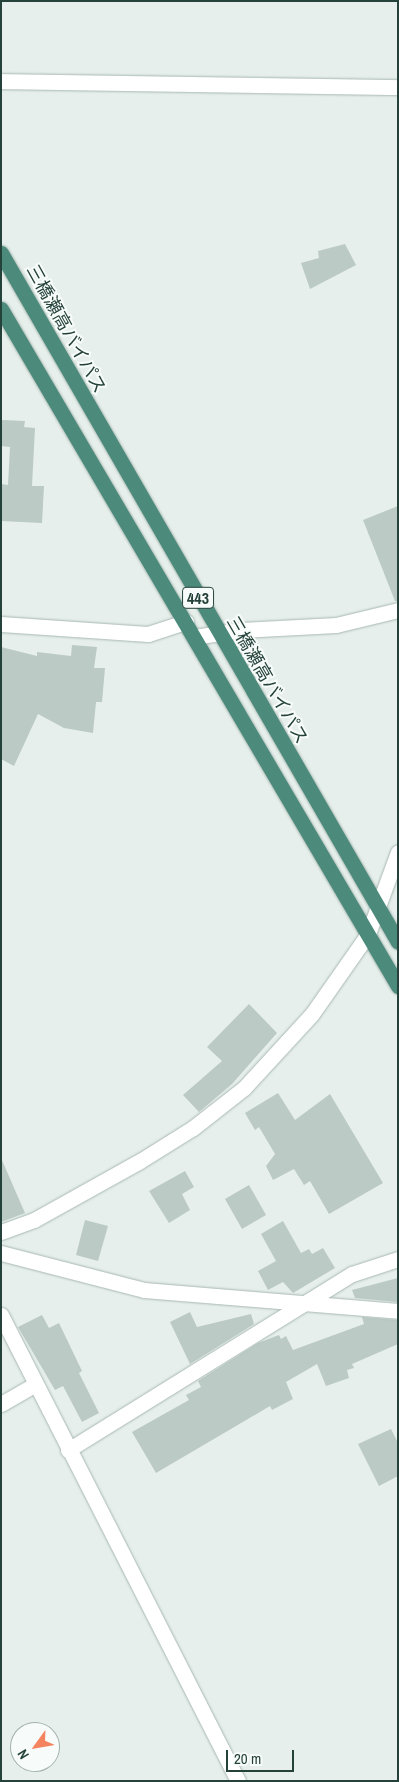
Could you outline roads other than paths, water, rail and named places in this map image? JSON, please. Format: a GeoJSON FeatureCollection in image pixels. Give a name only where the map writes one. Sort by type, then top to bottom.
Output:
{"type":"FeatureCollection","features":[{"type":"Feature","properties":{"kind":"highway","name":"三橋瀬高バイパス"},"geometry":{"type":"LineString","coordinates":[[1,253],[218,635],[398,942]]}},
{"type":"Feature","properties":{"kind":"highway","name":"443"},"geometry":{"type":"LineString","coordinates":[[1,309],[398,986]]}},
{"type":"Feature","properties":{"kind":"street"},"geometry":{"type":"LineString","coordinates":[[1,82],[398,86]]}},
{"type":"Feature","properties":{"kind":"street"},"geometry":{"type":"LineString","coordinates":[[194,637],[218,635],[241,630],[336,625],[398,610]]}},
{"type":"Feature","properties":{"kind":"street"},"geometry":{"type":"LineString","coordinates":[[1,624],[148,634],[186,622]]}},
{"type":"Feature","properties":{"kind":"street"},"geometry":{"type":"LineString","coordinates":[[1,1232],[34,1220],[140,1161],[193,1128],[244,1088],[312,1014],[368,934],[398,852]]}},
{"type":"Feature","properties":{"kind":"street"},"geometry":{"type":"LineString","coordinates":[[1,1253],[144,1290],[398,1311]]}},
{"type":"Feature","properties":{"kind":"street"},"geometry":{"type":"LineString","coordinates":[[68,1450],[352,1274],[398,1259]]}},
{"type":"Feature","properties":{"kind":"street"},"geometry":{"type":"LineString","coordinates":[[1,1315],[238,1781]]}},
{"type":"Feature","properties":{"kind":"street"},"geometry":{"type":"LineString","coordinates":[[1,1404],[35,1384]]}}]}
